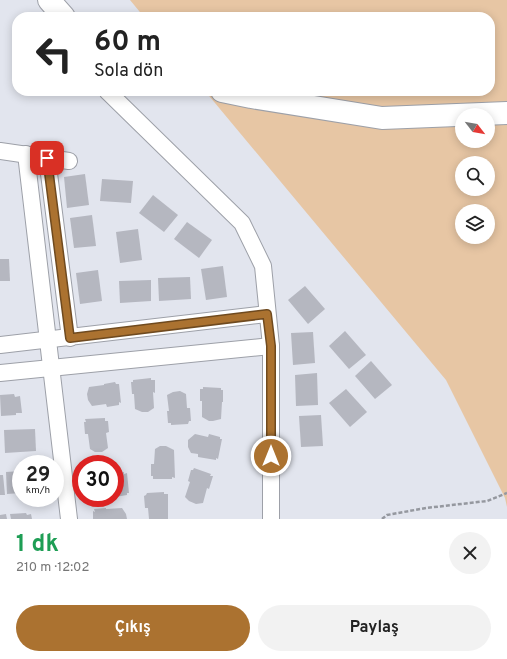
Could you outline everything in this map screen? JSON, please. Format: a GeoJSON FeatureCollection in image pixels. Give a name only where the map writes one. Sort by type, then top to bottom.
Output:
{"type":"FeatureCollection","features":[{"type":"Feature","properties":{"kind":"street"},"geometry":{"type":"LineString","coordinates":[[112,96],[242,223],[263,266],[271,346],[271,519]]}},
{"type":"Feature","properties":{"kind":"street"},"geometry":{"type":"LineString","coordinates":[[246,96],[382,118],[507,113]]}},
{"type":"Feature","properties":{"kind":"street"},"geometry":{"type":"LineString","coordinates":[[0,151],[69,161]]}},
{"type":"Feature","properties":{"kind":"street"},"geometry":{"type":"LineString","coordinates":[[26,154],[69,519]]}},
{"type":"Feature","properties":{"kind":"street"},"geometry":{"type":"LineString","coordinates":[[47,158],[70,338]]}},
{"type":"Feature","properties":{"kind":"street"},"geometry":{"type":"LineString","coordinates":[[0,346],[267,314]]}},
{"type":"Feature","properties":{"kind":"street"},"geometry":{"type":"LineString","coordinates":[[0,373],[271,346]]}},
{"type":"Feature","properties":{"kind":"path"},"geometry":{"type":"LineString","coordinates":[[382,519],[387,515],[426,508],[488,501],[507,494]]}},
{"type":"Feature","properties":{"kind":"shaded area"},"geometry":{"type":"Polygon","coordinates":[[[130,0],[507,0],[507,507],[505,498],[446,380],[209,96],[495,96],[495,12],[140,12],[130,0]]]}},
{"type":"Feature","properties":{"kind":"building"},"geometry":{"type":"Polygon","coordinates":[[[85,174],[89,205],[67,208],[64,177],[85,174]]]}},
{"type":"Feature","properties":{"kind":"building"},"geometry":{"type":"Polygon","coordinates":[[[102,179],[133,181],[131,203],[100,201],[102,179]]]}},
{"type":"Feature","properties":{"kind":"building"},"geometry":{"type":"Polygon","coordinates":[[[153,195],[178,215],[164,232],[139,213],[153,195]]]}},
{"type":"Feature","properties":{"kind":"building"},"geometry":{"type":"Polygon","coordinates":[[[92,215],[96,246],[74,248],[70,218],[92,215]]]}},
{"type":"Feature","properties":{"kind":"building"},"geometry":{"type":"Polygon","coordinates":[[[187,222],[212,240],[199,258],[174,239],[187,222]]]}},
{"type":"Feature","properties":{"kind":"building"},"geometry":{"type":"Polygon","coordinates":[[[138,229],[142,260],[120,263],[116,232],[138,229]]]}},
{"type":"Feature","properties":{"kind":"building"},"geometry":{"type":"Polygon","coordinates":[[[0,259],[9,259],[10,281],[0,281],[0,259]]]}},
{"type":"Feature","properties":{"kind":"building"},"geometry":{"type":"Polygon","coordinates":[[[223,266],[227,297],[206,300],[201,269],[223,266]]]}},
{"type":"Feature","properties":{"kind":"building"},"geometry":{"type":"Polygon","coordinates":[[[98,270],[102,301],[80,304],[76,273],[98,270]]]}},
{"type":"Feature","properties":{"kind":"building"},"geometry":{"type":"Polygon","coordinates":[[[190,277],[191,299],[159,301],[158,278],[190,277]]]}},
{"type":"Feature","properties":{"kind":"building"},"geometry":{"type":"Polygon","coordinates":[[[151,280],[151,301],[120,303],[119,281],[151,280]]]}},
{"type":"Feature","properties":{"kind":"building"},"geometry":{"type":"Polygon","coordinates":[[[305,286],[325,309],[308,324],[288,300],[305,286]]]}},
{"type":"Feature","properties":{"kind":"building"},"geometry":{"type":"Polygon","coordinates":[[[345,331],[366,355],[349,369],[329,346],[345,331]]]}},
{"type":"Feature","properties":{"kind":"building"},"geometry":{"type":"Polygon","coordinates":[[[313,332],[315,363],[293,365],[291,333],[313,332]]]}},
{"type":"Feature","properties":{"kind":"building"},"geometry":{"type":"Polygon","coordinates":[[[371,361],[392,385],[375,399],[355,376],[371,361]]]}},
{"type":"Feature","properties":{"kind":"building"},"geometry":{"type":"Polygon","coordinates":[[[317,373],[318,405],[296,406],[295,375],[317,373]]]}},
{"type":"Feature","properties":{"kind":"building"},"geometry":{"type":"Polygon","coordinates":[[[151,378],[151,380],[155,380],[155,393],[153,392],[154,408],[148,412],[142,412],[135,409],[134,394],[132,394],[131,382],[133,382],[133,380],[151,378]]]}},
{"type":"Feature","properties":{"kind":"building"},"geometry":{"type":"Polygon","coordinates":[[[115,382],[116,384],[119,384],[121,403],[119,402],[119,405],[107,407],[106,404],[92,406],[88,400],[87,394],[89,387],[115,382]]]}},
{"type":"Feature","properties":{"kind":"building"},"geometry":{"type":"Polygon","coordinates":[[[203,387],[221,388],[221,390],[223,390],[221,419],[209,421],[202,417],[200,389],[203,389],[203,387]]]}},
{"type":"Feature","properties":{"kind":"building"},"geometry":{"type":"Polygon","coordinates":[[[346,389],[367,412],[350,427],[329,403],[346,389]]]}},
{"type":"Feature","properties":{"kind":"building"},"geometry":{"type":"Polygon","coordinates":[[[180,391],[186,394],[187,408],[190,408],[191,421],[189,421],[188,424],[171,425],[171,423],[168,423],[167,411],[169,411],[167,395],[180,391]]]}},
{"type":"Feature","properties":{"kind":"building"},"geometry":{"type":"Polygon","coordinates":[[[14,394],[15,397],[20,396],[22,413],[1,416],[0,395],[14,394]]]}},
{"type":"Feature","properties":{"kind":"building"},"geometry":{"type":"Polygon","coordinates":[[[321,415],[323,446],[301,447],[299,416],[321,415]]]}},
{"type":"Feature","properties":{"kind":"building"},"geometry":{"type":"Polygon","coordinates":[[[105,418],[105,421],[108,421],[109,432],[106,433],[108,448],[102,452],[95,452],[90,449],[88,434],[85,434],[84,422],[86,422],[85,419],[105,418]]]}},
{"type":"Feature","properties":{"kind":"building"},"geometry":{"type":"Polygon","coordinates":[[[35,429],[36,451],[5,453],[4,430],[35,429]]]}},
{"type":"Feature","properties":{"kind":"building"},"geometry":{"type":"Polygon","coordinates":[[[195,434],[208,437],[209,434],[222,439],[218,459],[198,457],[198,454],[191,453],[188,447],[188,440],[195,434]]]}},
{"type":"Feature","properties":{"kind":"building"},"geometry":{"type":"Polygon","coordinates":[[[160,446],[166,446],[174,450],[175,478],[153,479],[153,476],[151,476],[151,464],[154,464],[155,449],[160,446]]]}},
{"type":"Feature","properties":{"kind":"building"},"geometry":{"type":"Polygon","coordinates":[[[194,468],[213,476],[209,489],[207,488],[203,503],[196,504],[189,501],[185,497],[190,482],[188,481],[191,470],[194,468]]]}},
{"type":"Feature","properties":{"kind":"building"},"geometry":{"type":"Polygon","coordinates":[[[6,472],[12,472],[12,494],[7,494],[6,472]]]}},
{"type":"Feature","properties":{"kind":"building"},"geometry":{"type":"Polygon","coordinates":[[[127,473],[129,493],[127,493],[127,495],[124,496],[124,474],[127,473]]]}},
{"type":"Feature","properties":{"kind":"building"},"geometry":{"type":"Polygon","coordinates":[[[0,475],[3,475],[5,495],[0,495],[0,475]]]}},
{"type":"Feature","properties":{"kind":"building"},"geometry":{"type":"Polygon","coordinates":[[[164,492],[164,494],[168,494],[168,519],[149,519],[148,508],[145,508],[144,496],[147,493],[164,492]]]}},
{"type":"Feature","properties":{"kind":"building"},"geometry":{"type":"Polygon","coordinates":[[[122,508],[127,519],[93,519],[93,511],[95,512],[94,509],[122,508]]]}},
{"type":"Feature","properties":{"kind":"building"},"geometry":{"type":"Polygon","coordinates":[[[26,513],[27,515],[31,514],[32,519],[11,519],[10,514],[26,513]]]}},
{"type":"Feature","properties":{"kind":"building"},"geometry":{"type":"Polygon","coordinates":[[[6,514],[7,519],[0,519],[0,515],[6,514]]]}},
{"type":"Feature","properties":{"kind":"route"},"geometry":{"type":"LineString","coordinates":[[47,158],[70,338],[267,314],[271,346],[271,456]]}}]}
